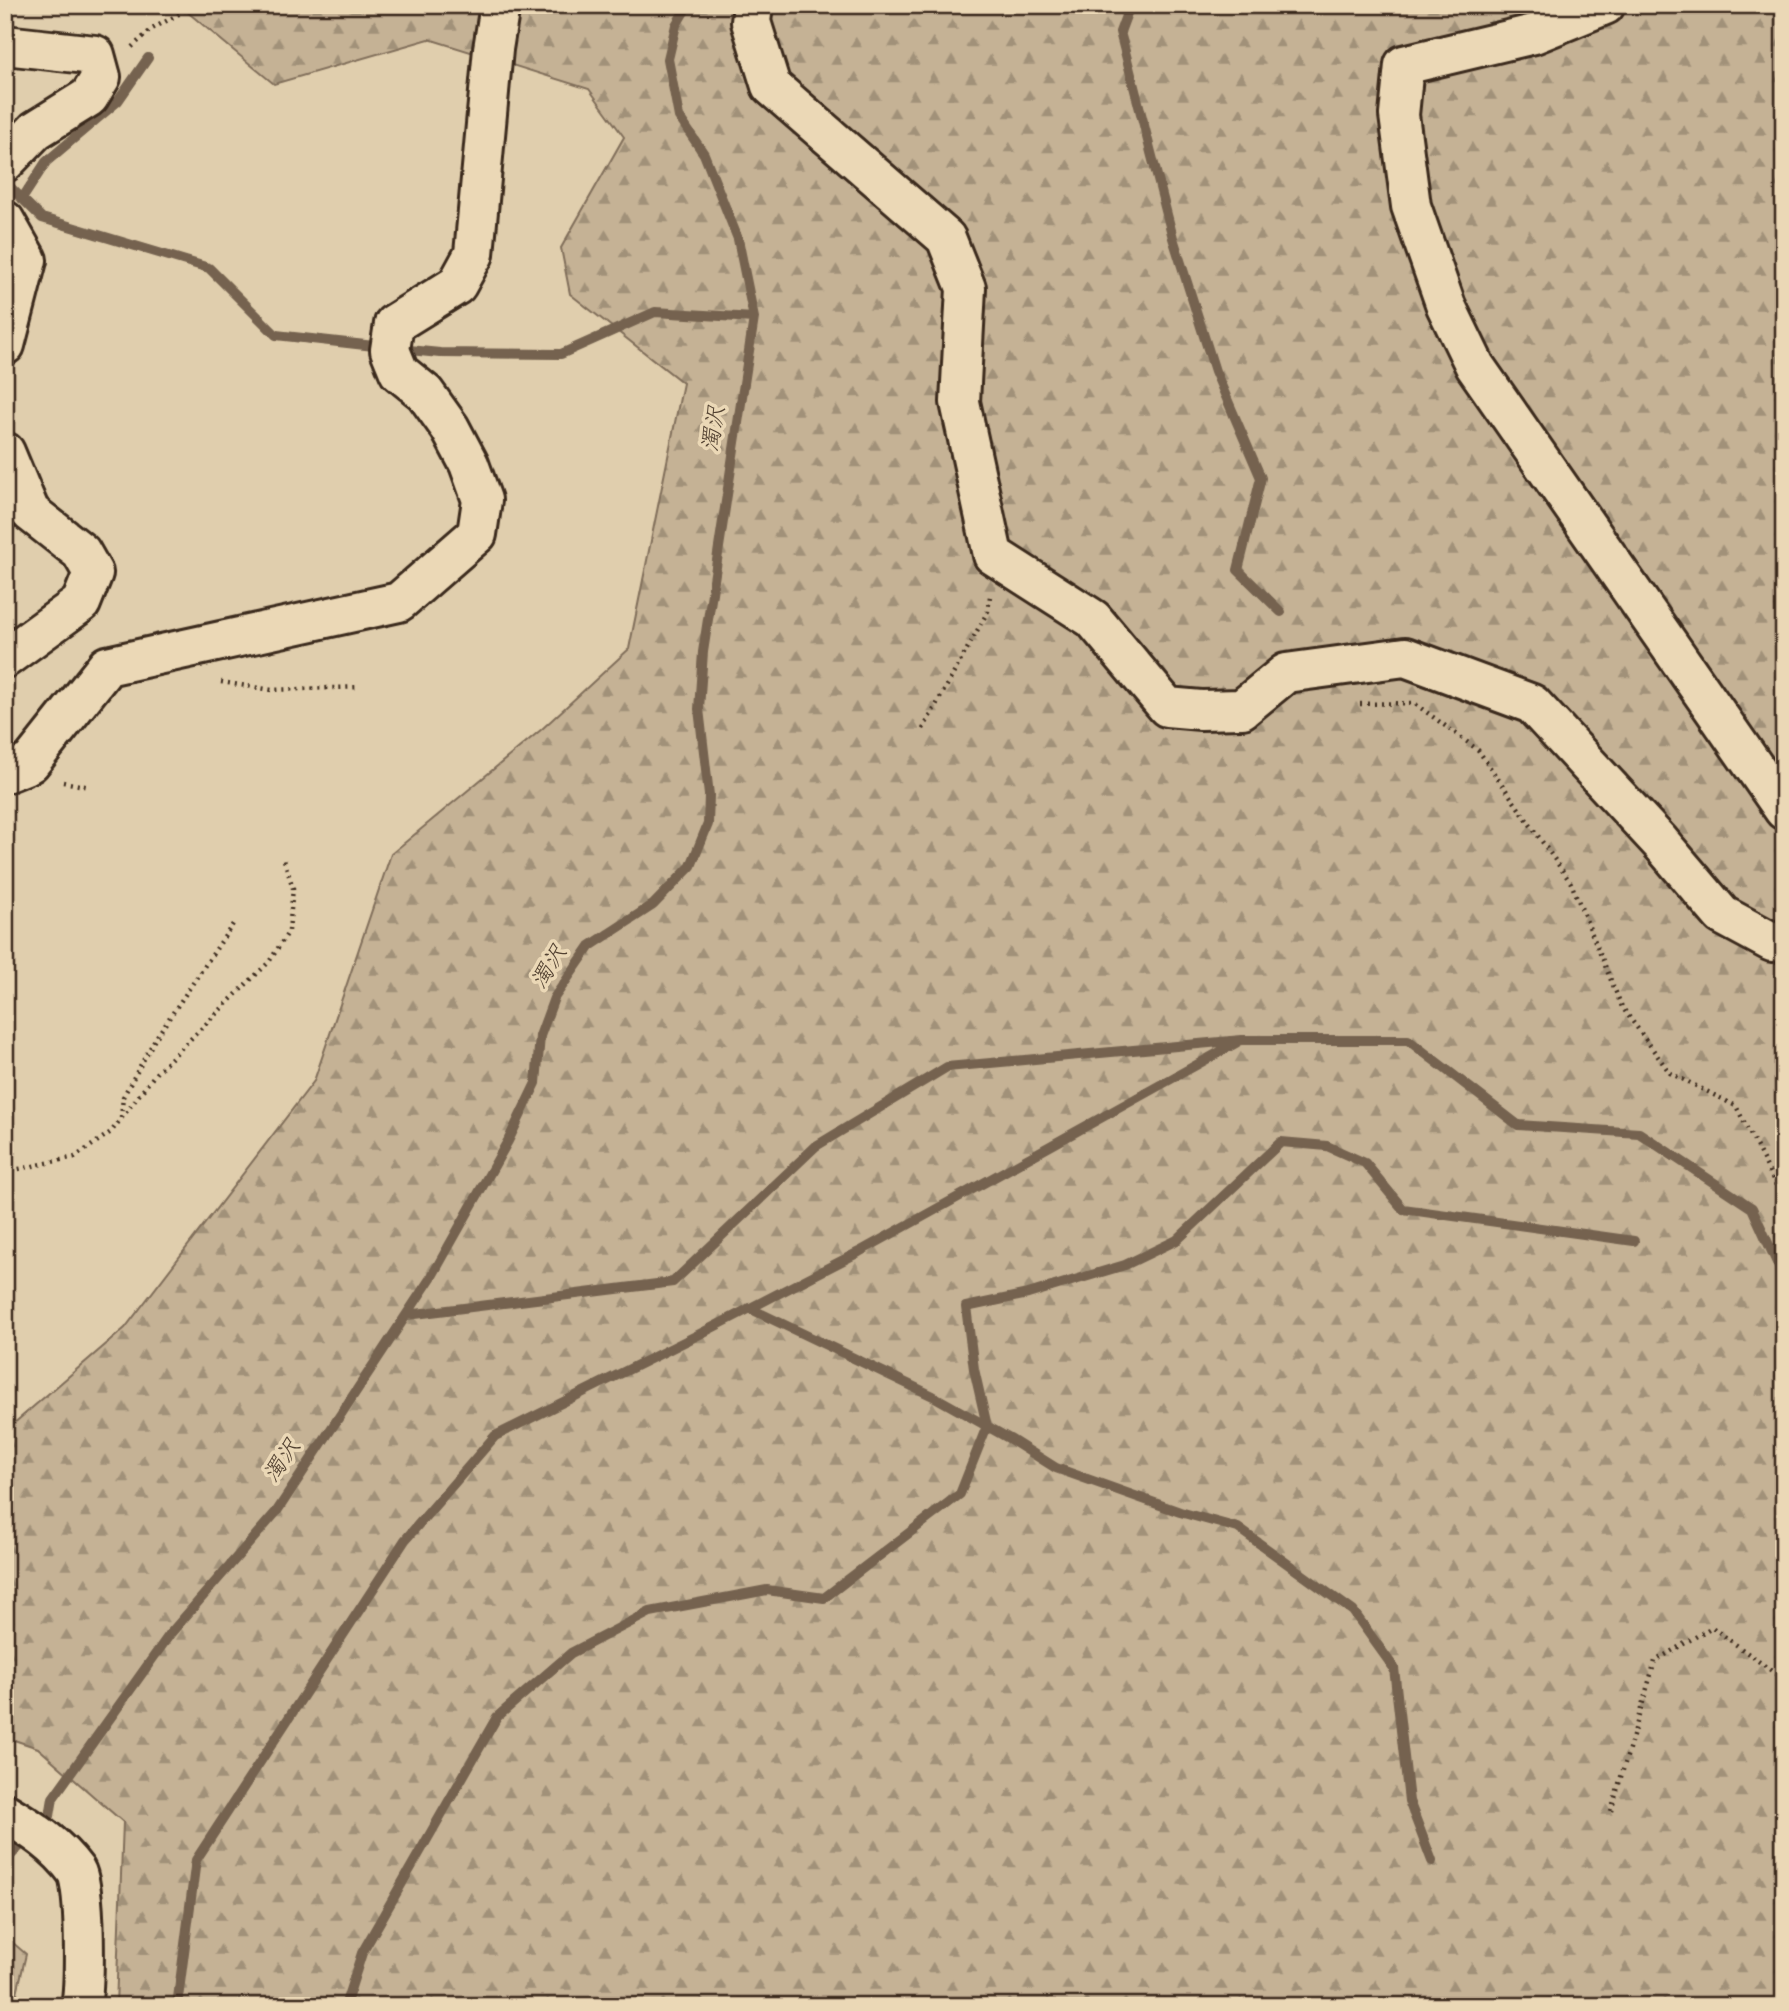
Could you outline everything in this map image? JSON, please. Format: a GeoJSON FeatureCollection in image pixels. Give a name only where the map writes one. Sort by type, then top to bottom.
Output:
{"type":"FeatureCollection","features":[{"type":"Feature","properties":{"kind":"street"},"geometry":{"type":"LineString","coordinates":[[5,773],[30,763],[107,666],[399,602],[477,534],[482,500],[469,464],[450,428],[425,393],[399,372],[390,350],[394,324],[457,285],[474,254],[493,49],[500,5]]}},
{"type":"Feature","properties":{"kind":"street"},"geometry":{"type":"LineString","coordinates":[[753,5],[751,22],[771,86],[946,238],[966,288],[960,402],[993,555],[1093,619],[1167,707],[1242,709],[1286,673],[1405,657],[1532,704],[1660,842],[1722,915],[1772,942],[1784,940]]}},
{"type":"Feature","properties":{"kind":"street"},"geometry":{"type":"LineString","coordinates":[[1605,5],[1534,34],[1404,65],[1399,115],[1411,206],[1446,306],[1475,366],[1784,810]]}},
{"type":"Feature","properties":{"kind":"street"},"geometry":{"type":"LineString","coordinates":[[5,46],[94,55],[101,77],[89,97],[36,130],[5,162]]}},
{"type":"Feature","properties":{"kind":"street"},"geometry":{"type":"LineString","coordinates":[[5,221],[27,260],[5,345]]}},
{"type":"Feature","properties":{"kind":"street"},"geometry":{"type":"LineString","coordinates":[[5,452],[30,512],[81,551],[93,573],[81,603],[5,658]]}},
{"type":"Feature","properties":{"kind":"street"},"geometry":{"type":"LineString","coordinates":[[5,1813],[42,1834],[78,1874],[85,1941],[81,2006]]}},
{"type":"Feature","properties":{"kind":"path"},"geometry":{"type":"LineString","coordinates":[[101,77],[152,29],[195,5]]}},
{"type":"Feature","properties":{"kind":"path"},"geometry":{"type":"LineString","coordinates":[[923,729],[988,611],[993,555]]}},
{"type":"Feature","properties":{"kind":"path"},"geometry":{"type":"LineString","coordinates":[[174,651],[214,681],[272,690],[360,687]]}},
{"type":"Feature","properties":{"kind":"path"},"geometry":{"type":"LineString","coordinates":[[1351,705],[1414,703],[1478,750],[1572,883],[1622,1007],[1670,1073],[1736,1106],[1784,1201]]}},
{"type":"Feature","properties":{"kind":"path"},"geometry":{"type":"LineString","coordinates":[[5,1172],[75,1157],[111,1132],[156,1073],[269,962],[289,931],[293,888],[284,860]]}},
{"type":"Feature","properties":{"kind":"path"},"geometry":{"type":"LineString","coordinates":[[121,1118],[123,1097],[156,1039],[233,924]]}},
{"type":"Feature","properties":{"kind":"path"},"geometry":{"type":"LineString","coordinates":[[1611,1811],[1655,1661],[1712,1627],[1784,1680]]}},
{"type":"Feature","properties":{"kind":"green space"},"geometry":{"type":"Polygon","coordinates":[[[179,5],[1784,5],[1784,2006],[116,2006],[123,1822],[38,1748],[5,1737],[5,1431],[125,1328],[314,1081],[391,854],[542,729],[629,649],[683,383],[570,294],[561,248],[624,137],[589,89],[429,39],[274,84],[179,5]]]}},
{"type":"Feature","properties":{"kind":"green space"},"geometry":{"type":"Polygon","coordinates":[[[5,1936],[26,1954],[14,2006],[5,2006],[5,1936]]]}},
{"type":"Feature","properties":{"kind":"waterway","name":"濁沢"},"geometry":{"type":"LineString","coordinates":[[5,1861],[50,1816],[53,1798],[170,1634],[277,1511],[432,1276],[508,1141],[536,1083],[540,1036],[554,998],[590,946],[653,905],[691,866],[708,824],[709,795],[699,709],[703,652],[754,318],[738,239],[704,154],[679,117],[668,59],[676,25],[688,5]]}},
{"type":"Feature","properties":{"kind":"waterway"},"geometry":{"type":"LineString","coordinates":[[1130,5],[1120,32],[1173,238],[1215,371],[1261,478],[1238,570],[1281,612]]}},
{"type":"Feature","properties":{"kind":"waterway"},"geometry":{"type":"LineString","coordinates":[[22,199],[46,162],[118,101],[148,58]]}},
{"type":"Feature","properties":{"kind":"waterway"},"geometry":{"type":"LineString","coordinates":[[5,182],[42,218],[209,268],[276,335],[383,347]]}},
{"type":"Feature","properties":{"kind":"waterway"},"geometry":{"type":"LineString","coordinates":[[399,349],[440,353],[561,354],[655,312],[754,318]]}},
{"type":"Feature","properties":{"kind":"waterway"},"geometry":{"type":"LineString","coordinates":[[407,1315],[673,1282],[816,1146],[947,1067],[1242,1040],[1408,1040],[1518,1125],[1639,1133],[1752,1208],[1784,1278]]}},
{"type":"Feature","properties":{"kind":"waterway"},"geometry":{"type":"LineString","coordinates":[[177,2006],[196,1860],[405,1540],[495,1436],[859,1252],[1236,1043]]}},
{"type":"Feature","properties":{"kind":"waterway"},"geometry":{"type":"LineString","coordinates":[[345,2006],[362,1953],[497,1717],[571,1653],[650,1612],[767,1590],[824,1598],[960,1494],[987,1426],[974,1369],[966,1307],[1028,1294],[1125,1265],[1177,1240],[1281,1142],[1327,1146],[1365,1163],[1403,1209],[1634,1241]]}},
{"type":"Feature","properties":{"kind":"waterway"},"geometry":{"type":"LineString","coordinates":[[749,1308],[933,1396],[1056,1468],[1180,1512],[1238,1528],[1353,1611],[1394,1668],[1409,1801],[1432,1861]]}}]}
